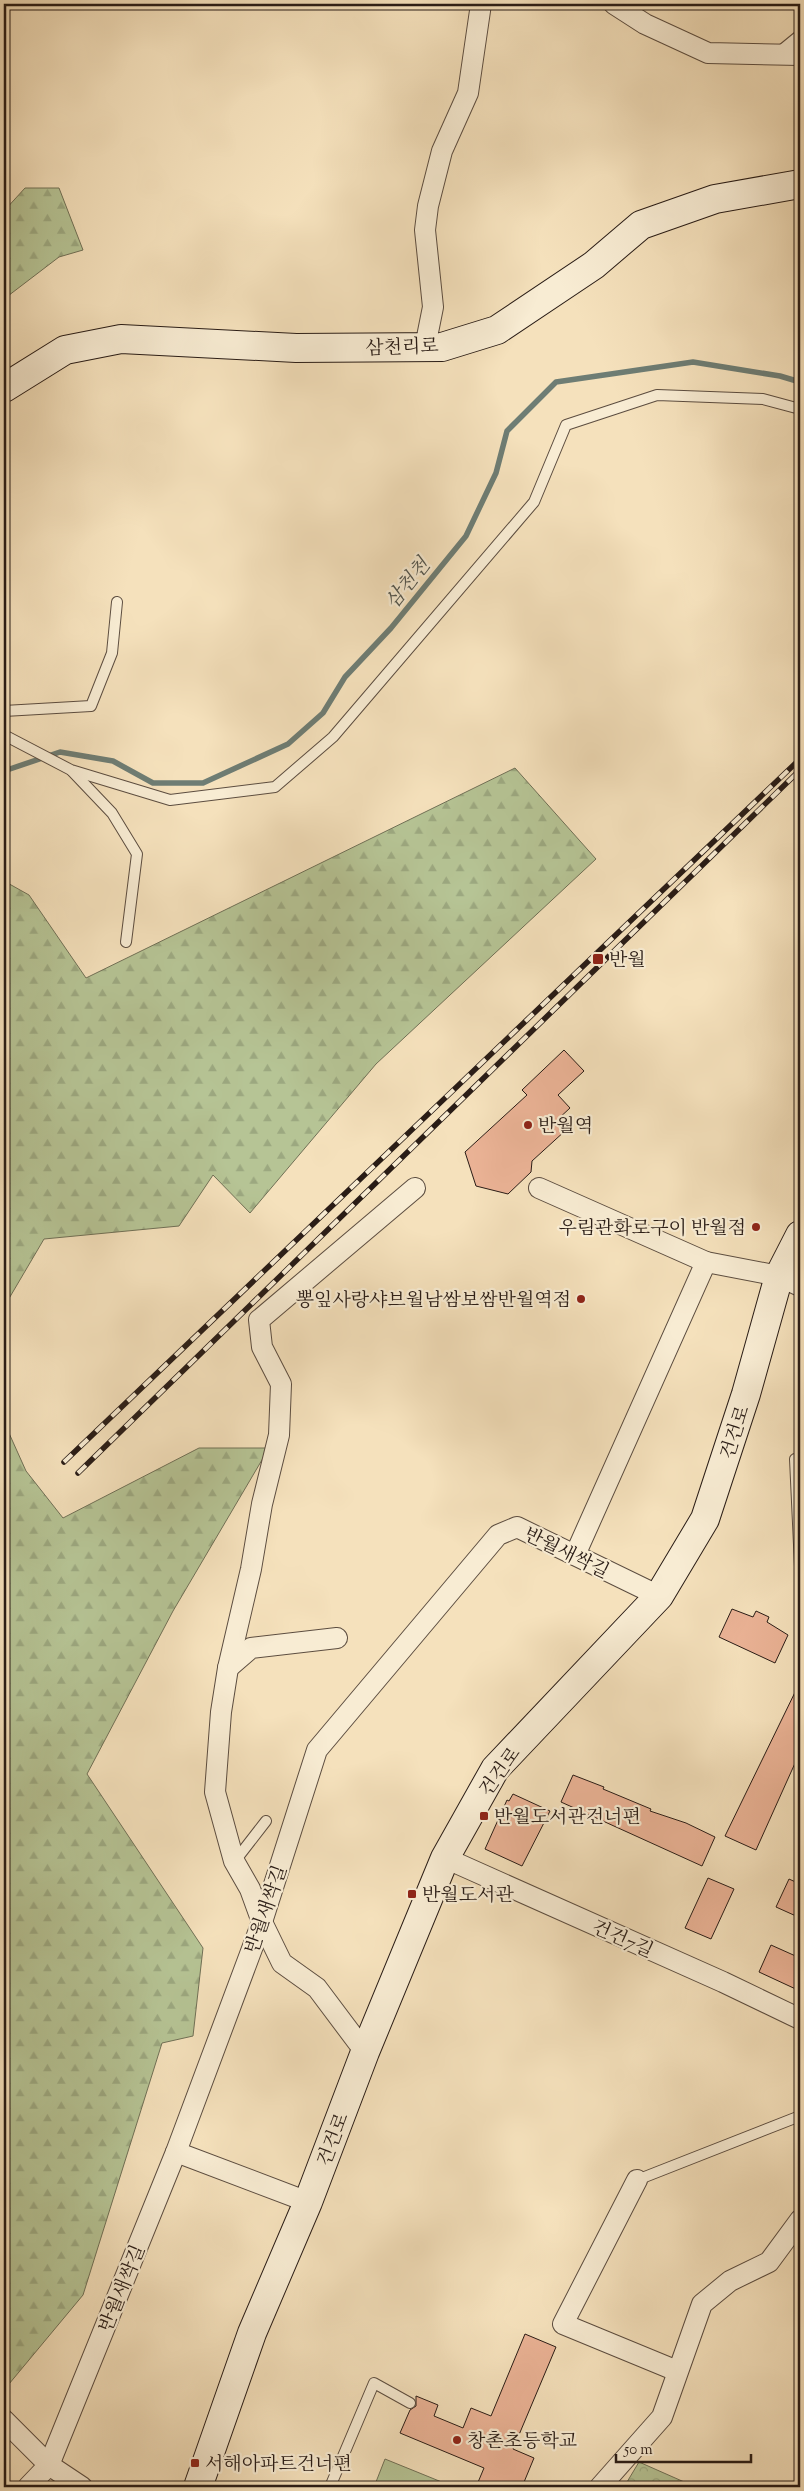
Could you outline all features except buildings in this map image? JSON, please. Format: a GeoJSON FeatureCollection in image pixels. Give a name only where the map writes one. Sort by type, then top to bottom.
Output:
{"type":"FeatureCollection","features":[{"type":"Feature","properties":{"kind":"street"},"geometry":{"type":"LineString","coordinates":[[425,347],[433,307],[425,230],[428,206],[442,151],[468,94],[481,4]]}},
{"type":"Feature","properties":{"kind":"street"},"geometry":{"type":"LineString","coordinates":[[614,4],[645,24],[708,53],[800,55]]}},
{"type":"Feature","properties":{"kind":"street","name":"삼천리로"},"geometry":{"type":"LineString","coordinates":[[4,388],[66,350],[121,339],[296,348],[442,347],[497,330],[594,265],[642,226],[715,199],[800,184]]}},
{"type":"Feature","properties":{"kind":"street"},"geometry":{"type":"LineString","coordinates":[[364,2052],[317,1988],[282,1963],[262,1922],[250,1889],[234,1862],[215,1792],[221,1712],[228,1668],[251,1569],[262,1504],[279,1435],[281,1384],[262,1347],[258,1320],[415,1188]]}},
{"type":"Feature","properties":{"kind":"street"},"geometry":{"type":"LineString","coordinates":[[539,1188],[706,1262],[790,1281]]}},
{"type":"Feature","properties":{"kind":"street","name":"건건로"},"geometry":{"type":"LineString","coordinates":[[198,2487],[252,2333],[308,2202],[364,2052],[445,1858],[495,1769],[659,1596],[705,1519],[746,1394],[790,1281],[800,1235]]}},
{"type":"Feature","properties":{"kind":"street"},"geometry":{"type":"LineString","coordinates":[[574,1555],[706,1262]]}},
{"type":"Feature","properties":{"kind":"street","name":"반월새싹길"},"geometry":{"type":"LineString","coordinates":[[28,2487],[49,2465],[176,2152],[262,1922],[317,1750],[498,1535],[517,1528],[659,1596]]}},
{"type":"Feature","properties":{"kind":"street"},"geometry":{"type":"LineString","coordinates":[[228,1668],[251,1648],[337,1638]]}},
{"type":"Feature","properties":{"kind":"street","name":"건건7길"},"geometry":{"type":"LineString","coordinates":[[445,1858],[723,1982],[800,2019]]}},
{"type":"Feature","properties":{"kind":"street"},"geometry":{"type":"LineString","coordinates":[[176,2152],[308,2202]]}},
{"type":"Feature","properties":{"kind":"street"},"geometry":{"type":"LineString","coordinates":[[637,2180],[563,2324],[677,2371]]}},
{"type":"Feature","properties":{"kind":"street"},"geometry":{"type":"LineString","coordinates":[[600,2487],[662,2417],[702,2304],[730,2281],[769,2262],[800,2220]]}},
{"type":"Feature","properties":{"kind":"street"},"geometry":{"type":"LineString","coordinates":[[4,2420],[49,2465],[82,2487]]}},
{"type":"Feature","properties":{"kind":"lane"},"geometry":{"type":"LineString","coordinates":[[776,54],[800,35]]}},
{"type":"Feature","properties":{"kind":"lane"},"geometry":{"type":"LineString","coordinates":[[4,735],[71,770],[170,800],[275,787],[333,737],[534,502],[566,425],[658,395],[763,399],[800,409]]}},
{"type":"Feature","properties":{"kind":"lane"},"geometry":{"type":"LineString","coordinates":[[4,711],[91,706],[112,653],[117,602]]}},
{"type":"Feature","properties":{"kind":"lane"},"geometry":{"type":"LineString","coordinates":[[71,770],[112,813],[136,854],[126,942]]}},
{"type":"Feature","properties":{"kind":"lane"},"geometry":{"type":"LineString","coordinates":[[795,1459],[800,1566]]}},
{"type":"Feature","properties":{"kind":"lane"},"geometry":{"type":"LineString","coordinates":[[234,1862],[266,1821]]}},
{"type":"Feature","properties":{"kind":"lane"},"geometry":{"type":"LineString","coordinates":[[637,2180],[800,2116]]}},
{"type":"Feature","properties":{"kind":"lane"},"geometry":{"type":"LineString","coordinates":[[330,2487],[374,2383],[410,2402]]}},
{"type":"Feature","properties":{"kind":"green space"},"geometry":{"type":"Polygon","coordinates":[[[25,188],[59,188],[83,250],[59,257],[4,299],[4,211],[25,188]]]}},
{"type":"Feature","properties":{"kind":"green space"},"geometry":{"type":"Polygon","coordinates":[[[515,768],[596,859],[376,1064],[250,1213],[213,1175],[179,1226],[44,1239],[4,1307],[4,881],[29,895],[86,978],[515,768]]]}},
{"type":"Feature","properties":{"kind":"green space"},"geometry":{"type":"Polygon","coordinates":[[[4,1422],[26,1471],[63,1518],[199,1448],[269,1448],[173,1611],[87,1774],[203,1948],[193,2036],[162,2043],[83,2295],[4,2390],[4,1422]]]}},
{"type":"Feature","properties":{"kind":"green space"},"geometry":{"type":"Polygon","coordinates":[[[385,2459],[454,2487],[374,2487],[385,2459]]]}},
{"type":"Feature","properties":{"kind":"green space"},"geometry":{"type":"Polygon","coordinates":[[[639,2462],[691,2485],[688,2487],[624,2487],[639,2462]]]}},
{"type":"Feature","properties":{"kind":"waterway","name":"삼천천"},"geometry":{"type":"LineString","coordinates":[[4,771],[60,752],[113,761],[153,783],[203,783],[288,744],[323,713],[345,677],[391,628],[466,536],[496,473],[507,431],[556,382],[693,362],[780,376],[800,382]]}},
{"type":"Feature","properties":{"kind":"railway"},"geometry":{"type":"LineString","coordinates":[[64,1462],[800,759]]}},
{"type":"Feature","properties":{"kind":"railway"},"geometry":{"type":"LineString","coordinates":[[78,1473],[800,770]]}},
{"type":"Feature","properties":{"kind":"place","name":"반월"},"geometry":{"type":"Point","coordinates":[598,959]}},
{"type":"Feature","properties":{"kind":"place","name":"반월역"},"geometry":{"type":"Point","coordinates":[528,1125]}},
{"type":"Feature","properties":{"kind":"place","name":"우림관화로구이 반월점"},"geometry":{"type":"Point","coordinates":[756,1227]}},
{"type":"Feature","properties":{"kind":"place","name":"뽕잎사랑샤브월남쌈보쌈반월역점"},"geometry":{"type":"Point","coordinates":[581,1299]}},
{"type":"Feature","properties":{"kind":"place","name":"반월도서관건너편"},"geometry":{"type":"Point","coordinates":[484,1816]}},
{"type":"Feature","properties":{"kind":"place","name":"반월도서관"},"geometry":{"type":"Point","coordinates":[412,1894]}},
{"type":"Feature","properties":{"kind":"place","name":"창촌초등학교"},"geometry":{"type":"Point","coordinates":[457,2440]}},
{"type":"Feature","properties":{"kind":"place","name":"서해아파트건너편"},"geometry":{"type":"Point","coordinates":[195,2463]}}]}
